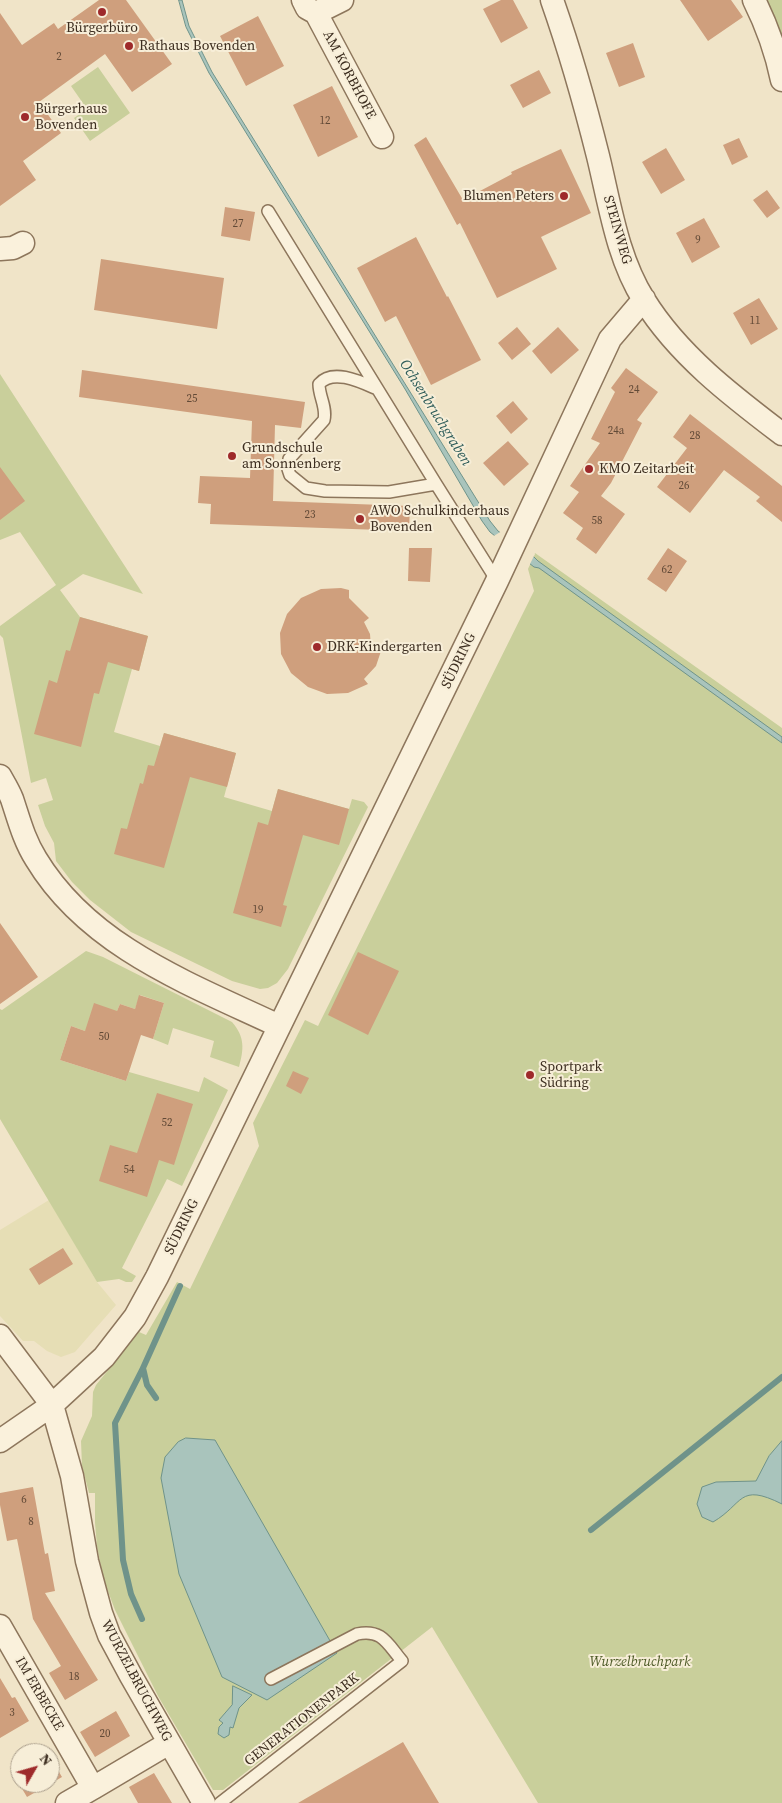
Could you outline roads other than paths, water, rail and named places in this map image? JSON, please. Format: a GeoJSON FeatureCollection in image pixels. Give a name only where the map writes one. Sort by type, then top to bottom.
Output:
{"type":"FeatureCollection","features":[{"type":"Feature","properties":{"kind":"street","name":"AM KORBHOFE"},"geometry":{"type":"LineString","coordinates":[[342,0],[310,6],[382,136]]}},
{"type":"Feature","properties":{"kind":"street","name":"STEINWEG"},"geometry":{"type":"LineString","coordinates":[[552,0],[588,114],[621,250],[630,275],[657,320],[677,343],[702,368],[782,434]]}},
{"type":"Feature","properties":{"kind":"street"},"geometry":{"type":"LineString","coordinates":[[754,0],[768,30],[782,80]]}},
{"type":"Feature","properties":{"kind":"street"},"geometry":{"type":"LineString","coordinates":[[0,248],[12,248],[23,243]]}},
{"type":"Feature","properties":{"kind":"street","name":"SÜDRING"},"geometry":{"type":"LineString","coordinates":[[0,1441],[52,1405],[104,1357],[134,1317],[157,1277],[509,557],[610,339],[644,299]]}},
{"type":"Feature","properties":{"kind":"street"},"geometry":{"type":"LineString","coordinates":[[0,776],[12,798],[17,820],[35,858],[52,883],[82,915],[111,940],[133,954],[181,980],[279,1026]]}},
{"type":"Feature","properties":{"kind":"street"},"geometry":{"type":"LineString","coordinates":[[0,1336],[52,1405]]}},
{"type":"Feature","properties":{"kind":"street","name":"WURZELBRUCHWEG"},"geometry":{"type":"LineString","coordinates":[[52,1405],[72,1476],[87,1561],[101,1613],[109,1634],[168,1743],[204,1803]]}},
{"type":"Feature","properties":{"kind":"street","name":"IM ERBECKE"},"geometry":{"type":"LineString","coordinates":[[0,1626],[93,1788]]}},
{"type":"Feature","properties":{"kind":"street"},"geometry":{"type":"LineString","coordinates":[[67,1803],[168,1743]]}},
{"type":"Feature","properties":{"kind":"lane"},"geometry":{"type":"LineString","coordinates":[[268,211],[497,581]]}},
{"type":"Feature","properties":{"kind":"lane"},"geometry":{"type":"LineString","coordinates":[[378,389],[351,379],[330,376],[323,379],[319,384],[319,392],[324,406],[324,420],[289,459],[288,469],[290,475],[306,488],[324,491],[389,492],[436,484]]}},
{"type":"Feature","properties":{"kind":"lane","name":"GENERATIONENPARK"},"geometry":{"type":"LineString","coordinates":[[220,1803],[402,1661],[384,1639],[376,1633],[369,1632],[358,1634],[271,1679]]}},
{"type":"Feature","properties":{"kind":"water"},"geometry":{"type":"Polygon","coordinates":[[[179,0],[182,0],[189,26],[212,72],[490,521],[498,531],[782,737],[782,743],[539,568],[534,567],[490,532],[405,389],[209,73],[186,27],[179,0]]]}},
{"type":"Feature","properties":{"kind":"water"},"geometry":{"type":"Polygon","coordinates":[[[186,1438],[215,1440],[337,1653],[267,1700],[222,1677],[179,1574],[161,1478],[165,1457],[178,1442],[186,1438]]]}},
{"type":"Feature","properties":{"kind":"water"},"geometry":{"type":"Polygon","coordinates":[[[782,1441],[782,1504],[757,1495],[749,1495],[713,1522],[702,1517],[697,1504],[702,1487],[716,1482],[756,1481],[769,1456],[782,1441]]]}},
{"type":"Feature","properties":{"kind":"water"},"geometry":{"type":"Polygon","coordinates":[[[233,1686],[252,1695],[239,1708],[233,1728],[230,1727],[229,1735],[224,1738],[218,1734],[219,1727],[223,1723],[219,1720],[232,1705],[233,1686]]]}},
{"type":"Feature","properties":{"kind":"waterway"},"geometry":{"type":"LineString","coordinates":[[156,1398],[147,1385],[143,1368],[180,1286]]}},
{"type":"Feature","properties":{"kind":"waterway"},"geometry":{"type":"LineString","coordinates":[[142,1619],[131,1594],[123,1560],[115,1423],[143,1368]]}},
{"type":"Feature","properties":{"kind":"waterway"},"geometry":{"type":"LineString","coordinates":[[591,1530],[782,1377]]}},
{"type":"Feature","properties":{"kind":"place","name":"Bürgerbüro"},"geometry":{"type":"Point","coordinates":[102,12]}},
{"type":"Feature","properties":{"kind":"place","name":"Rathaus Bovenden"},"geometry":{"type":"Point","coordinates":[129,46]}},
{"type":"Feature","properties":{"kind":"place","name":"Bürgerhaus Bovenden"},"geometry":{"type":"Point","coordinates":[25,117]}},
{"type":"Feature","properties":{"kind":"place","name":"Blumen Peters"},"geometry":{"type":"Point","coordinates":[564,196]}},
{"type":"Feature","properties":{"kind":"place","name":"Grundschule am Sonnenberg"},"geometry":{"type":"Point","coordinates":[232,456]}},
{"type":"Feature","properties":{"kind":"place","name":"KMO Zeitarbeit"},"geometry":{"type":"Point","coordinates":[589,469]}},
{"type":"Feature","properties":{"kind":"place","name":"AWO Schulkinderhaus Bovenden"},"geometry":{"type":"Point","coordinates":[360,519]}},
{"type":"Feature","properties":{"kind":"place","name":"DRK-Kindergarten"},"geometry":{"type":"Point","coordinates":[317,647]}},
{"type":"Feature","properties":{"kind":"place","name":"Sportpark Südring"},"geometry":{"type":"Point","coordinates":[530,1075]}},
{"type":"Feature","properties":{"kind":"water label","name":"Ochsenbruchgraben"},"geometry":{"type":"Point","coordinates":[435,413]}},
{"type":"Feature","properties":{"kind":"park label","name":"Wurzelbruchpark"},"geometry":{"type":"Point","coordinates":[640,1662]}}]}
